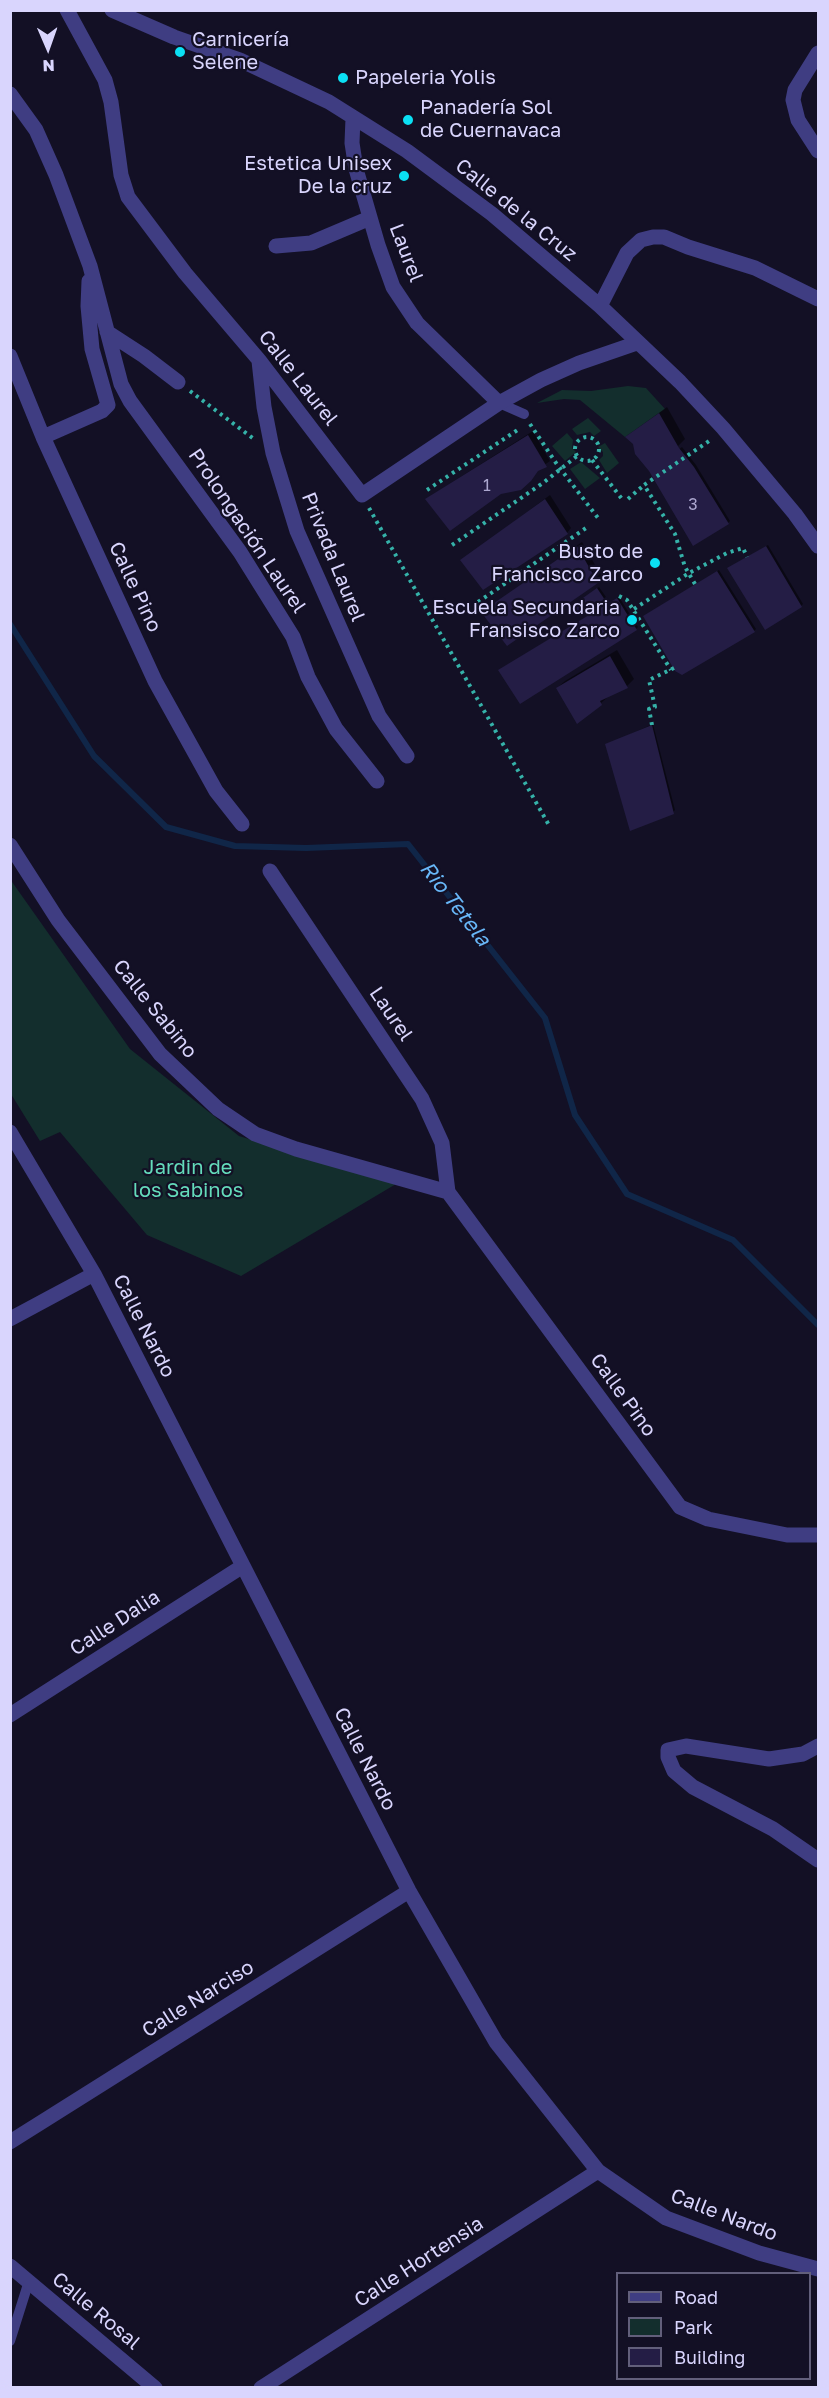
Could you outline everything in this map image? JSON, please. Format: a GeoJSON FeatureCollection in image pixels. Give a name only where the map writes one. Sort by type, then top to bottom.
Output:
{"type":"FeatureCollection","features":[{"type":"Feature","properties":{"kind":"street","name":"Calle Laurel"},"geometry":{"type":"LineString","coordinates":[[67,10],[105,80],[111,102],[121,175],[128,197],[185,273],[259,360],[362,495]]}},
{"type":"Feature","properties":{"kind":"street","name":"Calle de la Cruz"},"geometry":{"type":"LineString","coordinates":[[121,12],[174,37],[240,60],[329,102],[407,151],[492,214],[600,306],[680,382],[723,428],[819,546]]}},
{"type":"Feature","properties":{"kind":"street"},"geometry":{"type":"LineString","coordinates":[[819,53],[795,90],[793,100],[798,120],[819,151]]}},
{"type":"Feature","properties":{"kind":"street"},"geometry":{"type":"LineString","coordinates":[[10,94],[36,130],[56,176],[90,266],[107,332],[178,382]]}},
{"type":"Feature","properties":{"kind":"street","name":"Laurel"},"geometry":{"type":"LineString","coordinates":[[353,118],[352,143],[356,169],[393,287],[417,323],[499,403]]}},
{"type":"Feature","properties":{"kind":"street"},"geometry":{"type":"LineString","coordinates":[[276,246],[311,243],[370,218]]}},
{"type":"Feature","properties":{"kind":"street"},"geometry":{"type":"LineString","coordinates":[[600,306],[627,253],[641,240],[653,237],[664,237],[688,247],[756,268],[819,299]]}},
{"type":"Feature","properties":{"kind":"street"},"geometry":{"type":"LineString","coordinates":[[43,437],[102,411],[108,405],[91,339],[88,306],[90,266]]}},
{"type":"Feature","properties":{"kind":"street","name":"Prolongación Laurel"},"geometry":{"type":"LineString","coordinates":[[107,332],[121,384],[130,401],[240,552],[293,637],[308,677],[332,722],[377,781]]}},
{"type":"Feature","properties":{"kind":"street"},"geometry":{"type":"LineString","coordinates":[[362,495],[499,403],[579,363],[637,343]]}},
{"type":"Feature","properties":{"kind":"street","name":"Calle Pino"},"geometry":{"type":"LineString","coordinates":[[10,356],[43,437],[155,681],[216,791],[242,824]]}},
{"type":"Feature","properties":{"kind":"street","name":"Privada Laurel"},"geometry":{"type":"LineString","coordinates":[[259,360],[264,407],[273,453],[297,531],[379,716],[407,756]]}},
{"type":"Feature","properties":{"kind":"street","name":"Calle Sabino"},"geometry":{"type":"LineString","coordinates":[[10,845],[58,920],[160,1054],[218,1110],[255,1134],[296,1149],[448,1192]]}},
{"type":"Feature","properties":{"kind":"street","name":"Laurel"},"geometry":{"type":"LineString","coordinates":[[270,871],[422,1099],[442,1143],[448,1192]]}},
{"type":"Feature","properties":{"kind":"street","name":"Calle Nardo"},"geometry":{"type":"LineString","coordinates":[[10,1132],[94,1274],[409,1891],[496,2042],[598,2171],[666,2218],[759,2253],[819,2269]]}},
{"type":"Feature","properties":{"kind":"street","name":"Calle Pino"},"geometry":{"type":"LineString","coordinates":[[448,1192],[680,1507],[702,1518],[730,1524],[787,1535],[819,1535]]}},
{"type":"Feature","properties":{"kind":"street"},"geometry":{"type":"LineString","coordinates":[[10,1319],[94,1274]]}},
{"type":"Feature","properties":{"kind":"street","name":"Calle Dalia"},"geometry":{"type":"LineString","coordinates":[[10,1715],[243,1566]]}},
{"type":"Feature","properties":{"kind":"street"},"geometry":{"type":"LineString","coordinates":[[819,1746],[803,1754],[769,1759],[686,1746],[668,1750],[674,1771],[693,1787],[773,1829],[819,1860]]}},
{"type":"Feature","properties":{"kind":"street","name":"Calle Narciso"},"geometry":{"type":"LineString","coordinates":[[10,2142],[409,1891]]}},
{"type":"Feature","properties":{"kind":"street","name":"Calle Hortensia"},"geometry":{"type":"LineString","coordinates":[[261,2388],[598,2171]]}},
{"type":"Feature","properties":{"kind":"street","name":"Calle Rosal"},"geometry":{"type":"LineString","coordinates":[[10,2266],[156,2388]]}},
{"type":"Feature","properties":{"kind":"lane"},"geometry":{"type":"LineString","coordinates":[[499,403],[524,414]]}},
{"type":"Feature","properties":{"kind":"lane"},"geometry":{"type":"LineString","coordinates":[[10,2341],[29,2281]]}},
{"type":"Feature","properties":{"kind":"path"},"geometry":{"type":"LineString","coordinates":[[178,382],[273,453]]}},
{"type":"Feature","properties":{"kind":"path"},"geometry":{"type":"LineString","coordinates":[[427,490],[528,422],[598,518]]}},
{"type":"Feature","properties":{"kind":"path"},"geometry":{"type":"LineString","coordinates":[[628,499],[688,453],[706,444],[723,428]]}},
{"type":"Feature","properties":{"kind":"path"},"geometry":{"type":"LineString","coordinates":[[589,436],[596,440],[600,447],[598,455],[592,460],[584,461],[577,456],[576,444],[581,438],[589,436]]}},
{"type":"Feature","properties":{"kind":"path"},"geometry":{"type":"LineString","coordinates":[[452,544],[577,456]]}},
{"type":"Feature","properties":{"kind":"path"},"geometry":{"type":"LineString","coordinates":[[592,460],[622,499]]}},
{"type":"Feature","properties":{"kind":"path"},"geometry":{"type":"LineString","coordinates":[[644,486],[675,534],[682,558],[695,584]]}},
{"type":"Feature","properties":{"kind":"path"},"geometry":{"type":"LineString","coordinates":[[362,495],[550,827]]}},
{"type":"Feature","properties":{"kind":"path"},"geometry":{"type":"LineString","coordinates":[[478,602],[589,526]]}},
{"type":"Feature","properties":{"kind":"path"},"geometry":{"type":"LineString","coordinates":[[634,609],[689,573],[740,548],[743,548],[747,556]]}},
{"type":"Feature","properties":{"kind":"path"},"geometry":{"type":"LineString","coordinates":[[619,596],[627,600],[634,609],[672,669],[649,680],[655,707],[649,709],[652,725]]}},
{"type":"Feature","properties":{"kind":"green space"},"geometry":{"type":"Polygon","coordinates":[[[628,386],[646,388],[665,409],[625,437],[580,400],[564,399],[537,403],[562,390],[591,391],[628,386]]]}},
{"type":"Feature","properties":{"kind":"green space"},"geometry":{"type":"Polygon","coordinates":[[[588,418],[601,431],[594,436],[590,432],[577,435],[572,429],[588,418]]]}},
{"type":"Feature","properties":{"kind":"green space"},"geometry":{"type":"Polygon","coordinates":[[[567,433],[573,440],[572,448],[576,452],[565,461],[552,446],[567,433]]]}},
{"type":"Feature","properties":{"kind":"green space"},"geometry":{"type":"Polygon","coordinates":[[[605,443],[619,463],[607,473],[599,460],[603,452],[598,447],[605,443]]]}},
{"type":"Feature","properties":{"kind":"green space"},"geometry":{"type":"Polygon","coordinates":[[[581,462],[600,478],[585,489],[570,469],[581,462]]]}},
{"type":"Feature","properties":{"kind":"green space","name":"Jardin de los Sabinos"},"geometry":{"type":"Polygon","coordinates":[[[10,879],[130,1049],[239,1136],[396,1184],[241,1276],[147,1235],[60,1132],[40,1141],[11,1094],[10,879]]]}},
{"type":"Feature","properties":{"kind":"building"},"geometry":{"type":"Polygon","coordinates":[[[659,413],[729,524],[693,546],[649,471],[635,454],[633,444],[625,437],[659,413]]]}},
{"type":"Feature","properties":{"kind":"building"},"geometry":{"type":"Polygon","coordinates":[[[528,435],[547,467],[538,471],[521,490],[501,494],[450,531],[425,499],[528,435]]]}},
{"type":"Feature","properties":{"kind":"building"},"geometry":{"type":"Polygon","coordinates":[[[545,499],[568,534],[483,590],[460,560],[545,499]]]}},
{"type":"Feature","properties":{"kind":"building"},"geometry":{"type":"Polygon","coordinates":[[[577,546],[598,583],[507,646],[481,612],[577,546]]]}},
{"type":"Feature","properties":{"kind":"building"},"geometry":{"type":"Polygon","coordinates":[[[766,546],[802,607],[765,630],[727,568],[766,546]]]}},
{"type":"Feature","properties":{"kind":"building"},"geometry":{"type":"Polygon","coordinates":[[[717,571],[755,632],[682,675],[675,671],[643,616],[717,571]]]}},
{"type":"Feature","properties":{"kind":"building"},"geometry":{"type":"Polygon","coordinates":[[[597,588],[605,600],[581,616],[573,605],[597,588]]]}},
{"type":"Feature","properties":{"kind":"building"},"geometry":{"type":"Polygon","coordinates":[[[617,598],[637,630],[520,704],[498,670],[617,598]]]}},
{"type":"Feature","properties":{"kind":"building"},"geometry":{"type":"Polygon","coordinates":[[[610,656],[628,688],[600,701],[602,705],[577,724],[556,688],[610,656]]]}},
{"type":"Feature","properties":{"kind":"building"},"geometry":{"type":"Polygon","coordinates":[[[652,725],[674,814],[630,831],[605,744],[652,725]]]}},
{"type":"Feature","properties":{"kind":"waterway","name":"Rio Tetela"},"geometry":{"type":"LineString","coordinates":[[10,624],[94,756],[166,827],[235,846],[306,848],[408,844],[545,1018],[575,1115],[627,1194],[733,1240],[818,1325]]}},
{"type":"Feature","properties":{"kind":"place","name":"Carnicería Selene"},"geometry":{"type":"Point","coordinates":[180,52]}},
{"type":"Feature","properties":{"kind":"place","name":"Papeleria Yolis"},"geometry":{"type":"Point","coordinates":[343,78]}},
{"type":"Feature","properties":{"kind":"place","name":"Panadería Sol de Cuernavaca"},"geometry":{"type":"Point","coordinates":[408,120]}},
{"type":"Feature","properties":{"kind":"place","name":"Estetica Unisex De la cruz"},"geometry":{"type":"Point","coordinates":[404,176]}},
{"type":"Feature","properties":{"kind":"place","name":"Busto de Francisco Zarco"},"geometry":{"type":"Point","coordinates":[655,563]}},
{"type":"Feature","properties":{"kind":"place","name":"Escuela Secundaria Fransisco Zarco"},"geometry":{"type":"Point","coordinates":[632,620]}}]}
